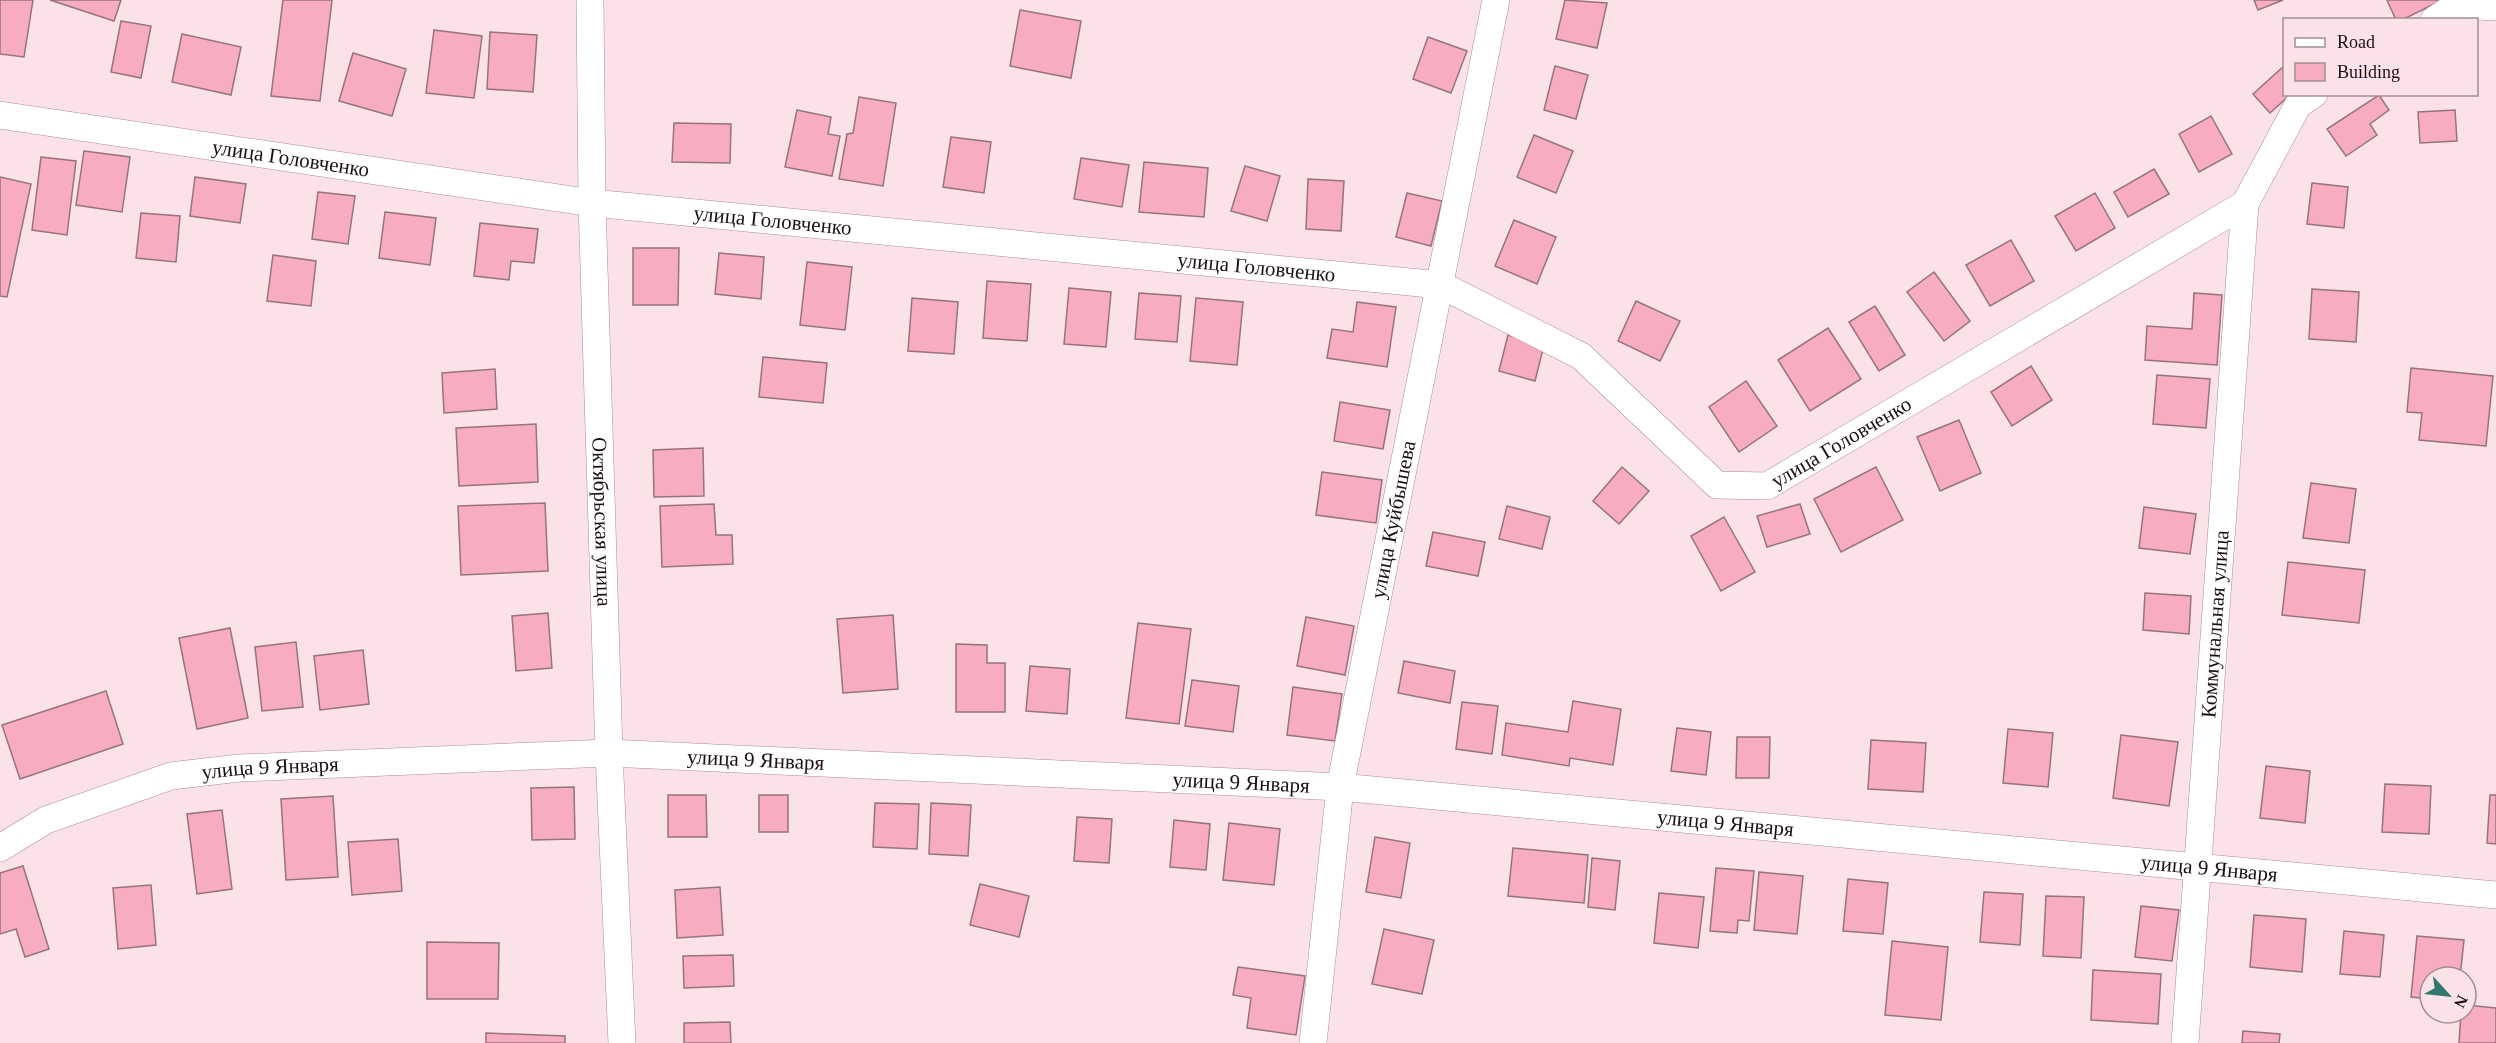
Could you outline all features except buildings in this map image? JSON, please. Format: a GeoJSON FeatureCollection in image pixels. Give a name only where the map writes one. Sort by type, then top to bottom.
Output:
{"type":"FeatureCollection","features":[{"type":"Feature","properties":{"kind":"street","name":"Октябрьская улица"},"geometry":{"type":"LineString","coordinates":[[590,0],[592,203],[609,753],[622,1043]]}},
{"type":"Feature","properties":{"kind":"street","name":"улица Куйбышева"},"geometry":{"type":"LineString","coordinates":[[1313,1043],[1340,787],[1496,0]]}},
{"type":"Feature","properties":{"kind":"street"},"geometry":{"type":"LineString","coordinates":[[2437,18],[2457,5],[2496,7]]}},
{"type":"Feature","properties":{"kind":"street"},"geometry":{"type":"LineString","coordinates":[[2245,204],[2298,105],[2311,96]]}},
{"type":"Feature","properties":{"kind":"street","name":"улица Головченко"},"geometry":{"type":"LineString","coordinates":[[0,115],[592,203],[1441,285],[1581,356],[1718,485],[1767,486],[2245,204]]}},
{"type":"Feature","properties":{"kind":"street","name":"Коммунальная улица"},"geometry":{"type":"LineString","coordinates":[[2185,1043],[2245,204]]}},
{"type":"Feature","properties":{"kind":"street","name":"улица 9 Января"},"geometry":{"type":"LineString","coordinates":[[0,848],[46,820],[171,776],[239,768],[609,753],[1340,787],[2198,869],[2496,895]]}}]}
